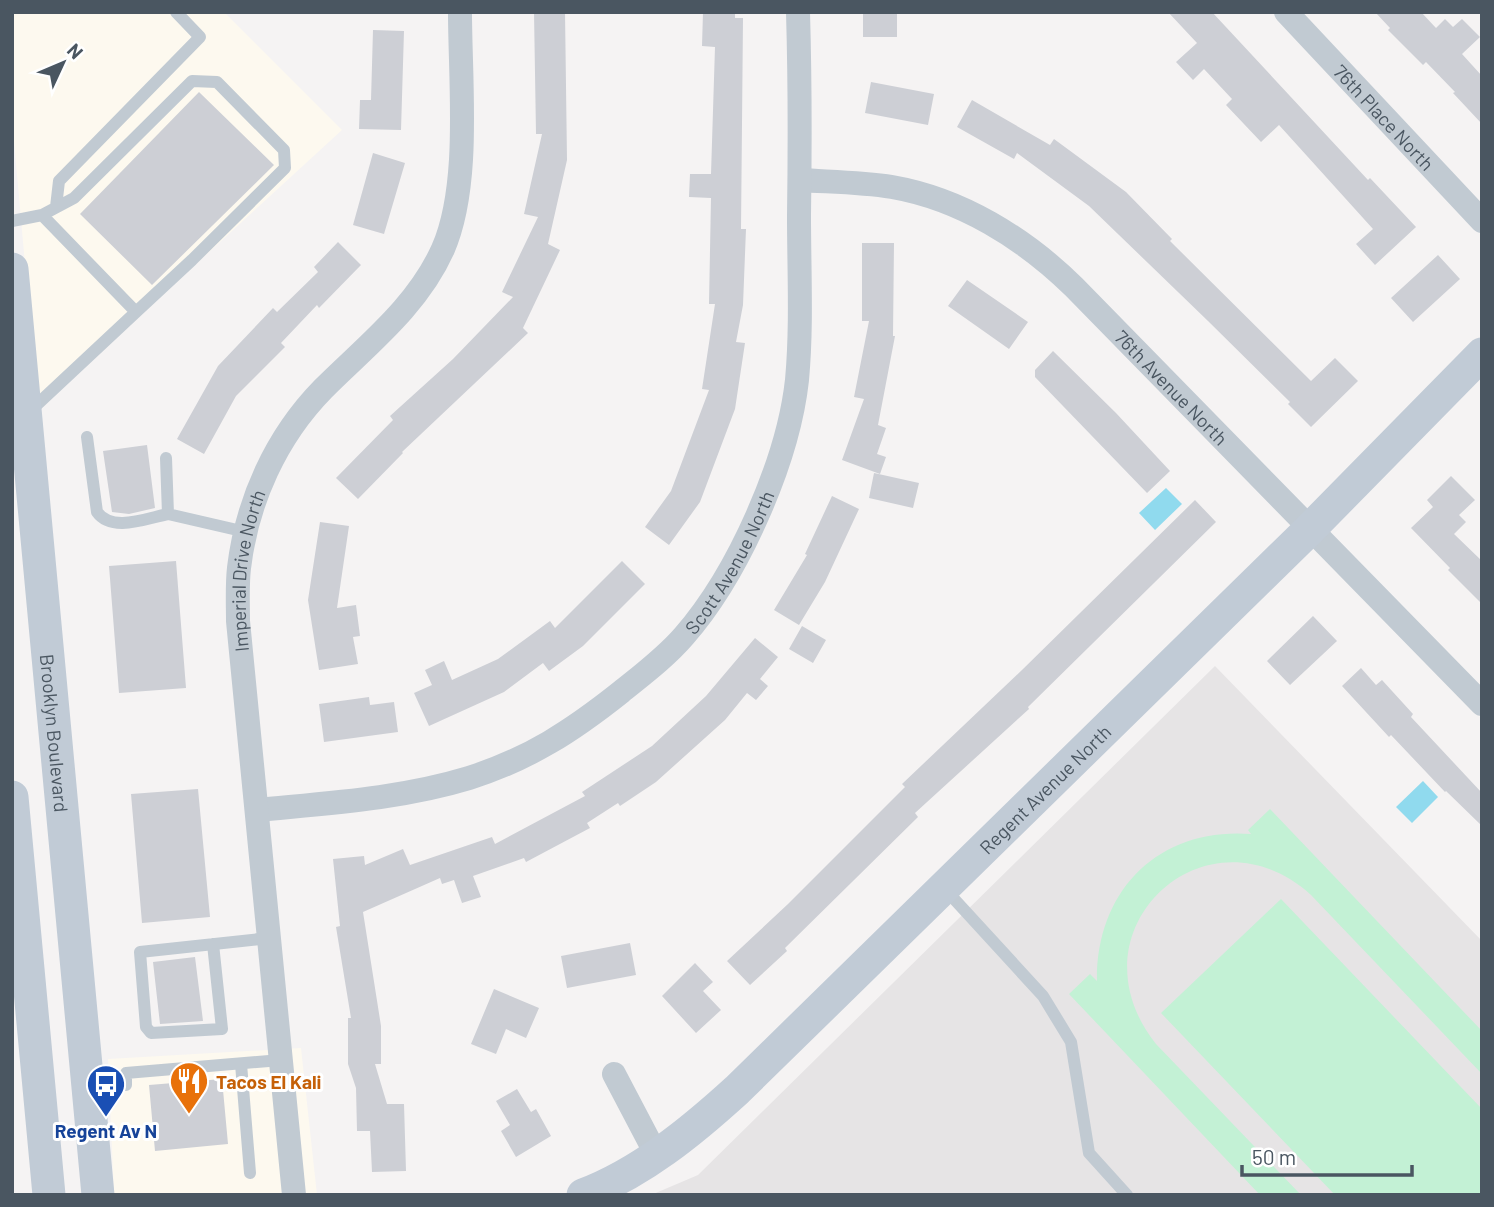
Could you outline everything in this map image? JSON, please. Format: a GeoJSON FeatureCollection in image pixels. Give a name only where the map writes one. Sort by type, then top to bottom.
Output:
{"type":"FeatureCollection","features":[{"type":"Feature","properties":{"kind":"main road","name":"Brooklyn Boulevard"},"geometry":{"type":"LineString","coordinates":[[12,269],[98,1195]]}},
{"type":"Feature","properties":{"kind":"main road","name":"Regent Avenue North"},"geometry":{"type":"LineString","coordinates":[[583,1195],[599,1189],[656,1154],[737,1090],[1310,529],[1482,354]]}},
{"type":"Feature","properties":{"kind":"main road"},"geometry":{"type":"LineString","coordinates":[[12,797],[49,1195]]}},
{"type":"Feature","properties":{"kind":"street","name":"Imperial Drive North"},"geometry":{"type":"LineString","coordinates":[[294,1195],[238,621],[239,570],[246,532],[264,474],[289,430],[321,391],[394,321],[422,288],[443,248],[456,207],[461,163],[460,12]]}},
{"type":"Feature","properties":{"kind":"street","name":"Scott Avenue North"},"geometry":{"type":"LineString","coordinates":[[257,810],[400,794],[468,778],[517,760],[542,748],[607,703],[667,653],[711,601],[744,545],[773,475],[797,382],[800,180],[798,12]]}},
{"type":"Feature","properties":{"kind":"street","name":"76th Place North"},"geometry":{"type":"LineString","coordinates":[[1286,12],[1482,221]]}},
{"type":"Feature","properties":{"kind":"street","name":"76th Avenue North"},"geometry":{"type":"LineString","coordinates":[[800,180],[850,182],[916,192],[962,210],[1013,236],[1074,287],[1482,704]]}},
{"type":"Feature","properties":{"kind":"street"},"geometry":{"type":"LineString","coordinates":[[614,1074],[656,1154]]}},
{"type":"Feature","properties":{"kind":"lane"},"geometry":{"type":"LineString","coordinates":[[56,207],[59,181],[200,37],[176,12]]}},
{"type":"Feature","properties":{"kind":"lane"},"geometry":{"type":"LineString","coordinates":[[12,221],[42,215],[74,198],[192,81],[217,82],[284,150],[285,168],[192,260],[26,415]]}},
{"type":"Feature","properties":{"kind":"lane"},"geometry":{"type":"LineString","coordinates":[[42,215],[136,312]]}},
{"type":"Feature","properties":{"kind":"lane"},"geometry":{"type":"LineString","coordinates":[[87,437],[97,512],[103,520],[113,524],[168,514],[246,532]]}},
{"type":"Feature","properties":{"kind":"lane"},"geometry":{"type":"LineString","coordinates":[[166,458],[168,514]]}},
{"type":"Feature","properties":{"kind":"lane"},"geometry":{"type":"LineString","coordinates":[[944,888],[1043,996],[1071,1042],[1089,1153],[1127,1195]]}},
{"type":"Feature","properties":{"kind":"lane"},"geometry":{"type":"LineString","coordinates":[[213,944],[222,1029],[151,1033],[146,1027],[140,952],[269,937]]}},
{"type":"Feature","properties":{"kind":"lane"},"geometry":{"type":"LineString","coordinates":[[127,1085],[126,1073],[281,1060]]}},
{"type":"Feature","properties":{"kind":"lane"},"geometry":{"type":"LineString","coordinates":[[241,1064],[250,1173]]}},
{"type":"Feature","properties":{"kind":"shaded area"},"geometry":{"type":"Polygon","coordinates":[[[12,12],[224,12],[342,130],[38,409],[12,119],[12,12]]]}},
{"type":"Feature","properties":{"kind":"shaded area"},"geometry":{"type":"Polygon","coordinates":[[[1215,666],[1482,941],[1482,1195],[651,1195],[698,1175],[1215,666]]]}},
{"type":"Feature","properties":{"kind":"shaded area"},"geometry":{"type":"Polygon","coordinates":[[[301,1048],[317,1195],[114,1195],[108,1059],[301,1048]]]}},
{"type":"Feature","properties":{"kind":"green space"},"geometry":{"type":"Polygon","coordinates":[[[1270,809],[1482,1031],[1482,1074],[1311,895],[1271,869],[1230,862],[1192,871],[1160,892],[1138,922],[1127,960],[1133,1001],[1156,1044],[1301,1195],[1260,1195],[1069,994],[1090,974],[1097,981],[1100,948],[1108,919],[1121,893],[1139,871],[1162,853],[1188,841],[1218,835],[1251,834],[1248,830],[1270,809]]]}},
{"type":"Feature","properties":{"kind":"green space"},"geometry":{"type":"Polygon","coordinates":[[[1281,899],[1482,1109],[1482,1195],[1335,1195],[1161,1013],[1281,899]]]}},
{"type":"Feature","properties":{"kind":"water"},"geometry":{"type":"Polygon","coordinates":[[[1166,488],[1182,504],[1155,530],[1139,513],[1166,488]]]}},
{"type":"Feature","properties":{"kind":"water"},"geometry":{"type":"Polygon","coordinates":[[[1423,781],[1438,797],[1412,823],[1396,807],[1423,781]]]}},
{"type":"Feature","properties":{"kind":"building"},"geometry":{"type":"Polygon","coordinates":[[[534,12],[565,12],[567,160],[548,244],[560,250],[523,328],[528,333],[402,452],[358,499],[336,478],[393,420],[390,416],[453,359],[513,297],[502,292],[538,217],[524,214],[542,134],[536,134],[534,12]]]}},
{"type":"Feature","properties":{"kind":"building"},"geometry":{"type":"Polygon","coordinates":[[[703,12],[735,12],[735,18],[743,18],[741,229],[746,229],[743,305],[736,342],[745,343],[735,409],[700,502],[669,545],[645,527],[671,491],[709,390],[702,389],[715,304],[709,304],[711,198],[689,197],[690,174],[711,174],[715,47],[702,46],[703,12]]]}},
{"type":"Feature","properties":{"kind":"building"},"geometry":{"type":"Polygon","coordinates":[[[863,12],[897,12],[897,37],[863,37],[863,12]]]}},
{"type":"Feature","properties":{"kind":"building"},"geometry":{"type":"Polygon","coordinates":[[[1168,12],[1212,12],[1368,180],[1370,178],[1416,227],[1375,265],[1356,244],[1373,229],[1279,125],[1261,142],[1226,105],[1232,99],[1204,69],[1193,80],[1176,62],[1197,43],[1168,12]]]}},
{"type":"Feature","properties":{"kind":"building"},"geometry":{"type":"Polygon","coordinates":[[[1375,12],[1421,12],[1436,28],[1445,19],[1453,27],[1462,19],[1480,37],[1462,54],[1482,76],[1482,124],[1426,62],[1423,65],[1388,30],[1390,28],[1375,12]]]}},
{"type":"Feature","properties":{"kind":"building"},"geometry":{"type":"Polygon","coordinates":[[[373,30],[404,31],[401,130],[359,129],[360,100],[371,100],[373,30]]]}},
{"type":"Feature","properties":{"kind":"building"},"geometry":{"type":"Polygon","coordinates":[[[871,82],[934,94],[928,125],[865,113],[871,82]]]}},
{"type":"Feature","properties":{"kind":"building"},"geometry":{"type":"Polygon","coordinates":[[[199,92],[274,165],[152,285],[80,214],[199,92]]]}},
{"type":"Feature","properties":{"kind":"building"},"geometry":{"type":"Polygon","coordinates":[[[972,100],[1050,145],[1054,139],[1126,192],[1172,239],[1170,241],[1311,381],[1335,358],[1358,381],[1311,427],[1288,404],[1290,402],[1089,206],[1017,153],[1014,159],[957,127],[972,100]]]}},
{"type":"Feature","properties":{"kind":"building"},"geometry":{"type":"Polygon","coordinates":[[[373,153],[405,163],[384,234],[353,225],[373,153]]]}},
{"type":"Feature","properties":{"kind":"building"},"geometry":{"type":"Polygon","coordinates":[[[338,242],[361,265],[319,308],[317,305],[281,343],[285,347],[236,396],[204,454],[177,439],[218,366],[273,308],[277,312],[318,272],[314,267],[338,242]]]}},
{"type":"Feature","properties":{"kind":"building"},"geometry":{"type":"Polygon","coordinates":[[[862,243],[894,243],[895,336],[878,425],[886,428],[877,454],[886,457],[880,474],[842,460],[864,399],[854,397],[869,321],[862,321],[862,243]]]}},
{"type":"Feature","properties":{"kind":"building"},"geometry":{"type":"Polygon","coordinates":[[[1438,255],[1460,279],[1413,322],[1391,298],[1438,255]]]}},
{"type":"Feature","properties":{"kind":"building"},"geometry":{"type":"Polygon","coordinates":[[[967,280],[1028,322],[1009,349],[948,306],[967,280]]]}},
{"type":"Feature","properties":{"kind":"building"},"geometry":{"type":"Polygon","coordinates":[[[1053,351],[1170,471],[1147,493],[1035,377],[1035,370],[1053,351]]]}},
{"type":"Feature","properties":{"kind":"building"},"geometry":{"type":"Polygon","coordinates":[[[147,445],[155,508],[129,514],[112,512],[103,451],[147,445]]]}},
{"type":"Feature","properties":{"kind":"building"},"geometry":{"type":"Polygon","coordinates":[[[874,473],[919,483],[913,508],[869,498],[874,473]]]}},
{"type":"Feature","properties":{"kind":"building"},"geometry":{"type":"Polygon","coordinates":[[[1451,476],[1475,500],[1459,515],[1466,522],[1454,534],[1482,561],[1482,604],[1411,528],[1433,507],[1427,500],[1451,476]]]}},
{"type":"Feature","properties":{"kind":"building"},"geometry":{"type":"Polygon","coordinates":[[[832,496],[859,509],[825,582],[799,625],[774,610],[807,555],[805,554],[832,496]]]}},
{"type":"Feature","properties":{"kind":"building"},"geometry":{"type":"Polygon","coordinates":[[[1195,500],[1216,522],[1028,707],[1029,709],[915,813],[918,817],[785,948],[787,951],[750,985],[727,961],[905,787],[902,784],[1195,500]]]}},
{"type":"Feature","properties":{"kind":"building"},"geometry":{"type":"Polygon","coordinates":[[[320,522],[349,526],[337,608],[356,605],[360,636],[353,637],[358,664],[319,670],[308,600],[320,522]]]}},
{"type":"Feature","properties":{"kind":"building"},"geometry":{"type":"Polygon","coordinates":[[[176,561],[186,688],[119,693],[109,566],[176,561]]]}},
{"type":"Feature","properties":{"kind":"building"},"geometry":{"type":"Polygon","coordinates":[[[622,561],[645,584],[583,646],[549,671],[543,663],[504,692],[429,726],[414,693],[432,685],[425,670],[444,661],[452,680],[498,659],[550,621],[555,628],[622,561]]]}},
{"type":"Feature","properties":{"kind":"building"},"geometry":{"type":"Polygon","coordinates":[[[1313,616],[1337,641],[1290,685],[1267,661],[1313,616]]]}},
{"type":"Feature","properties":{"kind":"building"},"geometry":{"type":"Polygon","coordinates":[[[802,626],[826,640],[813,663],[789,649],[802,626]]]}},
{"type":"Feature","properties":{"kind":"building"},"geometry":{"type":"Polygon","coordinates":[[[755,638],[778,657],[760,679],[768,686],[756,700],[747,693],[725,720],[656,782],[620,806],[618,803],[587,823],[590,828],[526,862],[524,858],[473,876],[481,897],[462,903],[454,880],[442,884],[440,878],[363,912],[381,1026],[381,1064],[375,1064],[387,1104],[404,1104],[406,1171],[372,1172],[370,1131],[357,1131],[356,1088],[348,1064],[348,1018],[351,1018],[336,927],[340,926],[333,859],[364,856],[365,865],[403,849],[410,865],[492,837],[495,844],[585,796],[582,792],[652,746],[706,696],[755,638]]]}},
{"type":"Feature","properties":{"kind":"building"},"geometry":{"type":"Polygon","coordinates":[[[1361,668],[1376,685],[1382,680],[1413,714],[1411,717],[1482,793],[1482,826],[1445,792],[1391,735],[1389,737],[1342,686],[1361,668]]]}},
{"type":"Feature","properties":{"kind":"building"},"geometry":{"type":"Polygon","coordinates":[[[369,697],[370,705],[394,702],[398,732],[324,742],[319,704],[369,697]]]}},
{"type":"Feature","properties":{"kind":"building"},"geometry":{"type":"Polygon","coordinates":[[[198,789],[210,917],[142,923],[131,794],[198,789]]]}},
{"type":"Feature","properties":{"kind":"building"},"geometry":{"type":"Polygon","coordinates":[[[630,943],[636,975],[567,988],[561,956],[630,943]]]}},
{"type":"Feature","properties":{"kind":"building"},"geometry":{"type":"Polygon","coordinates":[[[195,957],[203,1021],[160,1024],[153,962],[195,957]]]}},
{"type":"Feature","properties":{"kind":"building"},"geometry":{"type":"Polygon","coordinates":[[[695,963],[713,982],[703,991],[721,1010],[696,1033],[662,996],[695,963]]]}},
{"type":"Feature","properties":{"kind":"building"},"geometry":{"type":"Polygon","coordinates":[[[494,989],[539,1008],[526,1038],[506,1029],[496,1054],[471,1044],[494,989]]]}},
{"type":"Feature","properties":{"kind":"building","name":"Tacos El Kali"},"geometry":{"type":"Polygon","coordinates":[[[222,1079],[228,1144],[155,1151],[149,1085],[222,1079]]]}},
{"type":"Feature","properties":{"kind":"building"},"geometry":{"type":"Polygon","coordinates":[[[517,1089],[531,1112],[536,1109],[551,1136],[516,1157],[501,1131],[510,1125],[496,1101],[517,1089]]]}},
{"type":"Feature","properties":{"kind":"place","name":"Tacos El Kali"},"geometry":{"type":"Point","coordinates":[189,1115]}},
{"type":"Feature","properties":{"kind":"place","name":"Regent Av N"},"geometry":{"type":"Point","coordinates":[106,1118]}}]}
